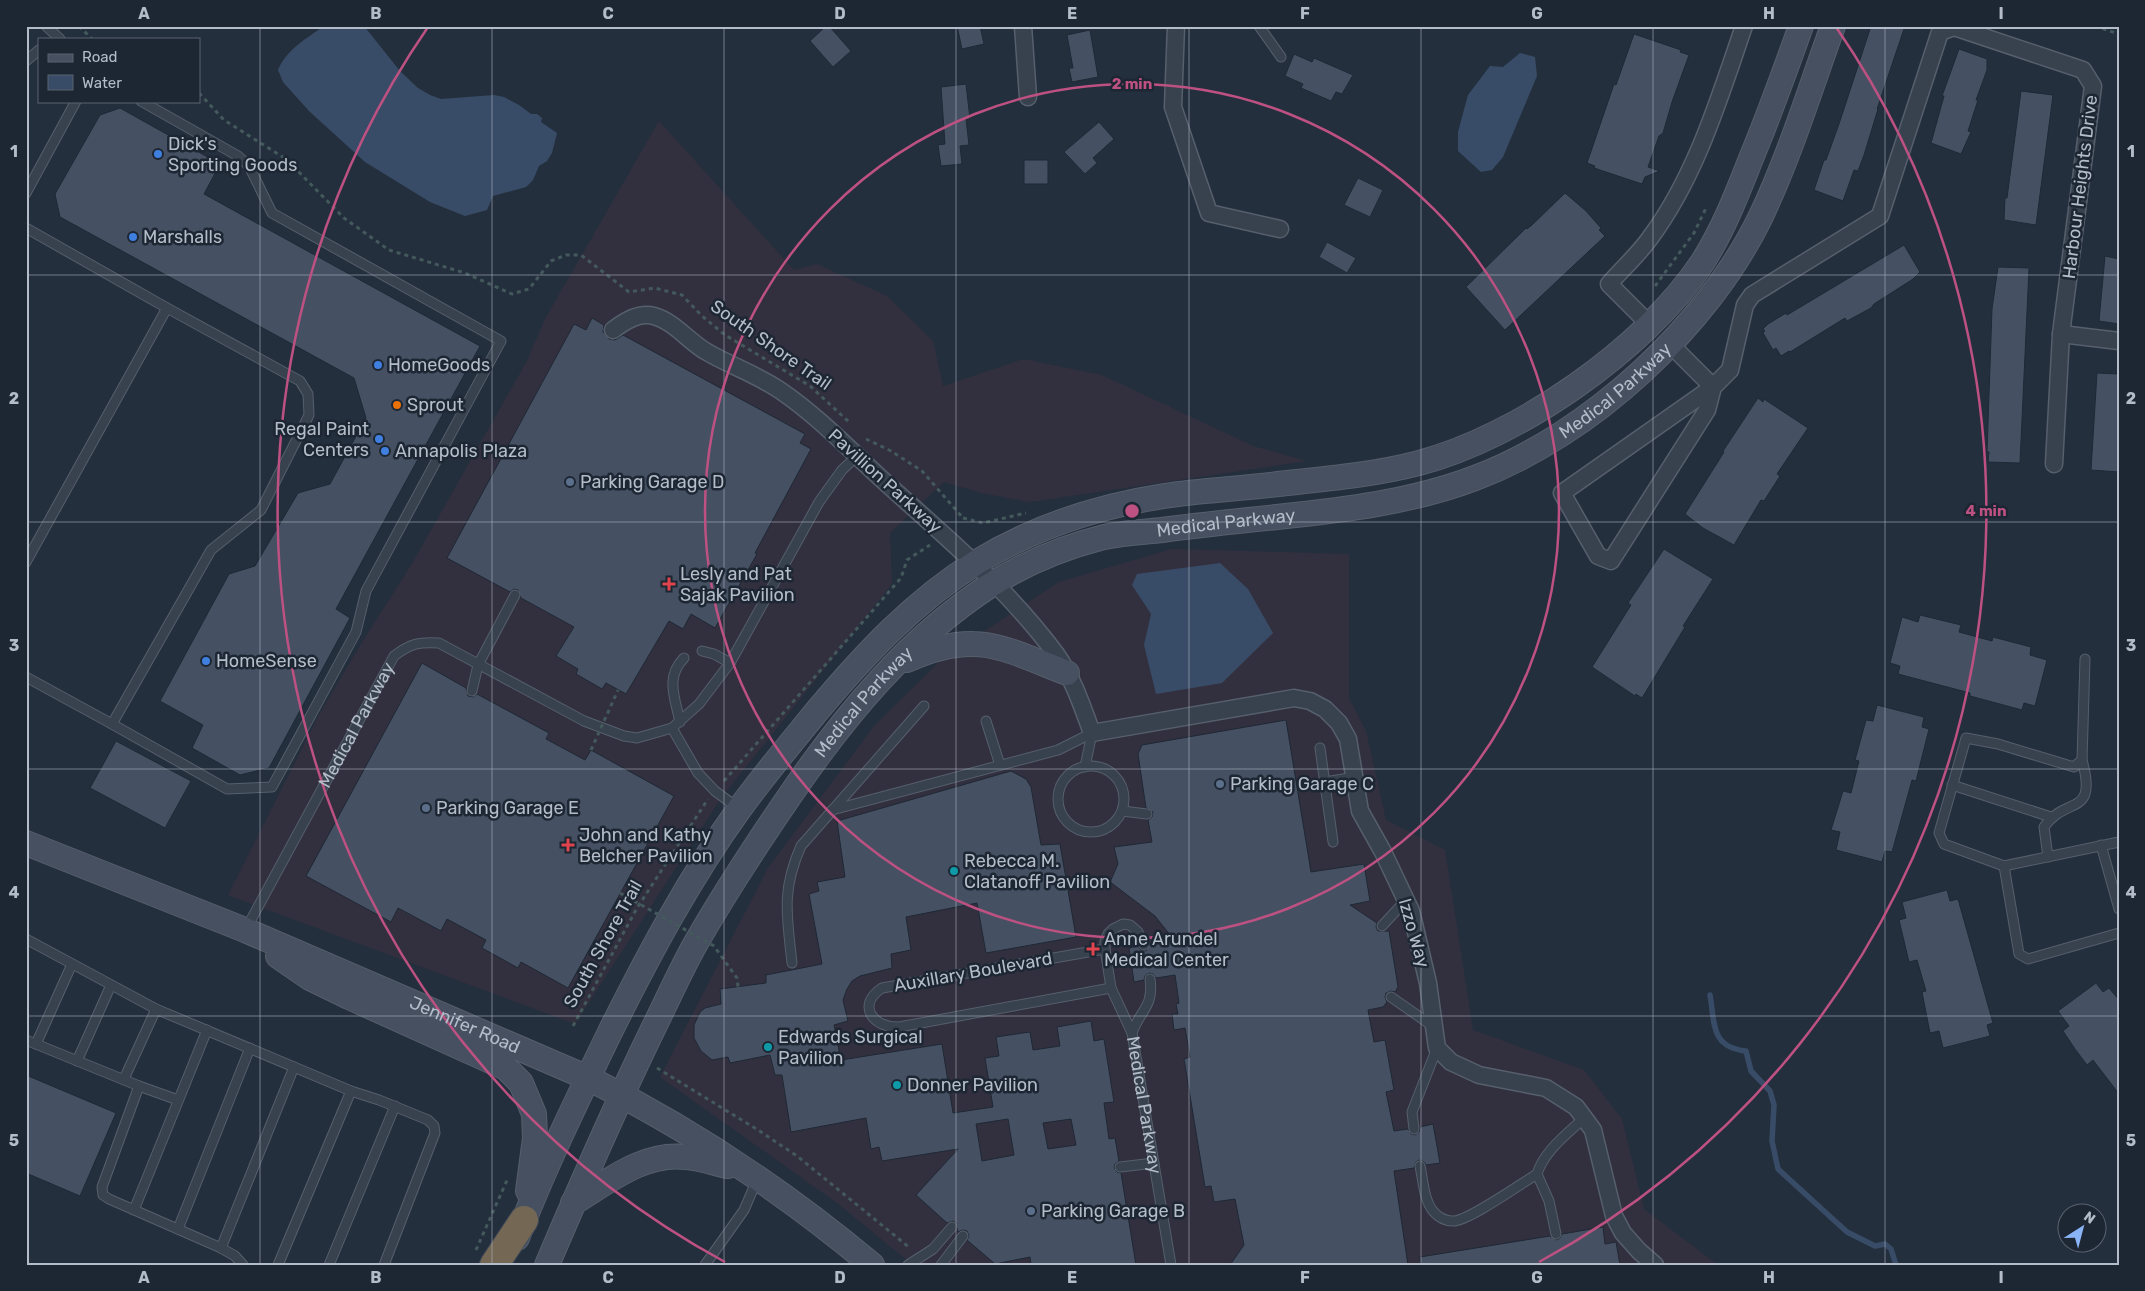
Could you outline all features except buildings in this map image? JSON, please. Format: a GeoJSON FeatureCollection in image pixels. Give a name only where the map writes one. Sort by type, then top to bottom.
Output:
{"type":"FeatureCollection","features":[{"type":"Feature","properties":{"kind":"highway"},"geometry":{"type":"LineString","coordinates":[[483,1260],[524,1220]]}},
{"type":"Feature","properties":{"kind":"main road","name":"Medical Parkway"},"geometry":{"type":"LineString","coordinates":[[524,1220],[588,1078],[663,931],[696,874],[740,809],[801,731],[859,662],[892,628],[921,603],[976,563],[1016,541],[1056,524],[1112,506],[1166,496],[1362,474],[1422,462],[1459,450],[1489,437],[1549,404],[1585,380],[1643,317],[1672,302],[1701,264],[1741,186],[1782,81],[1801,26]]}},
{"type":"Feature","properties":{"kind":"main road","name":"Medical Parkway"},"geometry":{"type":"LineString","coordinates":[[546,1265],[621,1095],[696,944],[741,870],[807,770],[855,707],[933,627],[994,583],[1050,555],[1107,536],[1336,510],[1412,496],[1474,478],[1552,440],[1631,381],[1670,344],[1699,311],[1730,270],[1759,220],[1774,188],[1833,26]]}},
{"type":"Feature","properties":{"kind":"main road"},"geometry":{"type":"LineString","coordinates":[[894,666],[943,646],[979,644],[1018,653],[1067,673]]}},
{"type":"Feature","properties":{"kind":"main road","name":"Jennifer Road"},"geometry":{"type":"LineString","coordinates":[[26,843],[245,930],[588,1078],[621,1095],[750,1174],[872,1265]]}},
{"type":"Feature","properties":{"kind":"main road"},"geometry":{"type":"LineString","coordinates":[[245,930],[310,978],[506,1068],[521,1083],[534,1114],[535,1138],[524,1220],[506,1265]]}},
{"type":"Feature","properties":{"kind":"main road"},"geometry":{"type":"LineString","coordinates":[[573,1203],[636,1164],[665,1156],[686,1157],[750,1174]]}},
{"type":"Feature","properties":{"kind":"street"},"geometry":{"type":"LineString","coordinates":[[1023,26],[1028,97]]}},
{"type":"Feature","properties":{"kind":"street"},"geometry":{"type":"LineString","coordinates":[[1176,26],[1173,107],[1209,213],[1280,229]]}},
{"type":"Feature","properties":{"kind":"street"},"geometry":{"type":"LineString","coordinates":[[1643,317],[1609,284],[1650,239],[1688,176],[1723,87],[1744,26]]}},
{"type":"Feature","properties":{"kind":"street","name":"Harbour Heights Drive"},"geometry":{"type":"LineString","coordinates":[[1714,387],[1730,370],[1745,305],[1752,295],[1880,216],[1940,32],[1954,27],[2083,70],[2093,86],[2061,334],[2054,464]]}},
{"type":"Feature","properties":{"kind":"street","name":"Pavillion Parkway"},"geometry":{"type":"LineString","coordinates":[[613,330],[625,321],[639,316],[653,315],[665,320],[700,348],[761,378],[782,391],[976,563],[1056,655],[1077,693],[1092,733]]}},
{"type":"Feature","properties":{"kind":"street"},"geometry":{"type":"LineString","coordinates":[[2061,334],[2119,341]]}},
{"type":"Feature","properties":{"kind":"street"},"geometry":{"type":"LineString","coordinates":[[1670,344],[1714,387]]}},
{"type":"Feature","properties":{"kind":"street"},"geometry":{"type":"LineString","coordinates":[[1714,387],[1708,410],[1612,561],[1598,556],[1562,493],[1714,387]]}},
{"type":"Feature","properties":{"kind":"street","name":"Izzo Way"},"geometry":{"type":"LineString","coordinates":[[1092,733],[1294,698],[1310,701],[1325,709],[1339,723],[1348,739],[1360,811],[1412,910],[1428,983],[1437,1048]]}},
{"type":"Feature","properties":{"kind":"street"},"geometry":{"type":"LineString","coordinates":[[1437,1048],[1452,1062],[1479,1074],[1546,1088],[1570,1103],[1593,1130],[1614,1216],[1623,1233],[1655,1265]]}},
{"type":"Feature","properties":{"kind":"lane"},"geometry":{"type":"LineString","coordinates":[[46,26],[55,37]]}},
{"type":"Feature","properties":{"kind":"lane"},"geometry":{"type":"LineString","coordinates":[[1259,26],[1281,58]]}},
{"type":"Feature","properties":{"kind":"lane"},"geometry":{"type":"LineString","coordinates":[[26,61],[38,51]]}},
{"type":"Feature","properties":{"kind":"lane"},"geometry":{"type":"LineString","coordinates":[[26,193],[29,179],[75,102]]}},
{"type":"Feature","properties":{"kind":"lane"},"geometry":{"type":"LineString","coordinates":[[26,677],[227,789],[272,787],[356,632],[366,591],[500,341],[272,213],[249,166],[238,156],[143,102]]}},
{"type":"Feature","properties":{"kind":"lane"},"geometry":{"type":"LineString","coordinates":[[26,228],[300,381],[308,394],[310,415],[261,510],[210,550],[112,724]]}},
{"type":"Feature","properties":{"kind":"lane"},"geometry":{"type":"LineString","coordinates":[[26,562],[30,548],[167,308]]}},
{"type":"Feature","properties":{"kind":"lane","name":"Medical Parkway"},"geometry":{"type":"LineString","coordinates":[[245,930],[394,656],[406,646],[421,642],[439,643],[584,721],[624,736],[637,738],[676,725],[699,704],[730,663],[819,502],[842,470],[857,456]]}},
{"type":"Feature","properties":{"kind":"lane"},"geometry":{"type":"LineString","coordinates":[[472,691],[478,665],[515,595]]}},
{"type":"Feature","properties":{"kind":"lane"},"geometry":{"type":"LineString","coordinates":[[702,651],[714,654],[730,663]]}},
{"type":"Feature","properties":{"kind":"lane"},"geometry":{"type":"LineString","coordinates":[[684,658],[676,666],[672,676],[676,725],[698,773],[715,791],[740,809]]}},
{"type":"Feature","properties":{"kind":"lane"},"geometry":{"type":"LineString","coordinates":[[2048,857],[2044,827],[2051,817],[2080,803],[2086,794],[2087,780],[2082,760],[2085,659]]}},
{"type":"Feature","properties":{"kind":"lane"},"geometry":{"type":"LineString","coordinates":[[792,963],[786,900],[793,864],[802,846],[924,706]]}},
{"type":"Feature","properties":{"kind":"lane"},"geometry":{"type":"LineString","coordinates":[[986,721],[1000,765]]}},
{"type":"Feature","properties":{"kind":"lane"},"geometry":{"type":"LineString","coordinates":[[832,810],[1058,750],[1092,733]]}},
{"type":"Feature","properties":{"kind":"lane"},"geometry":{"type":"LineString","coordinates":[[1085,766],[1092,733]]}},
{"type":"Feature","properties":{"kind":"lane"},"geometry":{"type":"LineString","coordinates":[[2082,760],[2074,767],[1998,744],[1966,738],[1939,833],[1944,844],[2004,866],[2119,842]]}},
{"type":"Feature","properties":{"kind":"lane"},"geometry":{"type":"LineString","coordinates":[[1320,748],[1333,842]]}},
{"type":"Feature","properties":{"kind":"lane"},"geometry":{"type":"LineString","coordinates":[[1085,766],[1104,769],[1119,782],[1124,800],[1122,811],[1114,823],[1097,831],[1088,832],[1078,829],[1064,818],[1058,798],[1062,784],[1068,775],[1085,766]]}},
{"type":"Feature","properties":{"kind":"lane"},"geometry":{"type":"LineString","coordinates":[[1325,782],[1354,777]]}},
{"type":"Feature","properties":{"kind":"lane"},"geometry":{"type":"LineString","coordinates":[[1952,785],[2051,817]]}},
{"type":"Feature","properties":{"kind":"lane"},"geometry":{"type":"LineString","coordinates":[[1122,811],[1147,814]]}},
{"type":"Feature","properties":{"kind":"lane"},"geometry":{"type":"LineString","coordinates":[[2101,845],[2119,909]]}},
{"type":"Feature","properties":{"kind":"lane"},"geometry":{"type":"LineString","coordinates":[[2004,866],[2019,954],[2028,959],[2119,933]]}},
{"type":"Feature","properties":{"kind":"lane"},"geometry":{"type":"LineString","coordinates":[[1382,926],[1406,900]]}},
{"type":"Feature","properties":{"kind":"lane"},"geometry":{"type":"LineString","coordinates":[[1105,949],[1105,941],[1108,934],[1122,924],[1130,925],[1138,932],[1144,945]]}},
{"type":"Feature","properties":{"kind":"lane"},"geometry":{"type":"LineString","coordinates":[[26,939],[156,1009],[351,1091],[428,1120],[434,1126],[435,1133],[384,1265]]}},
{"type":"Feature","properties":{"kind":"lane","name":"Medical Parkway"},"geometry":{"type":"LineString","coordinates":[[1105,949],[1111,988],[1132,1033],[1171,1265]]}},
{"type":"Feature","properties":{"kind":"lane","name":"Auxillary Boulevard"},"geometry":{"type":"LineString","coordinates":[[1105,949],[888,986],[871,997],[870,1014],[875,1020],[891,1028],[1111,988]]}},
{"type":"Feature","properties":{"kind":"lane"},"geometry":{"type":"LineString","coordinates":[[36,1044],[72,964]]}},
{"type":"Feature","properties":{"kind":"lane"},"geometry":{"type":"LineString","coordinates":[[1132,1033],[1136,1022],[1150,1000],[1150,979]]}},
{"type":"Feature","properties":{"kind":"lane"},"geometry":{"type":"LineString","coordinates":[[78,1061],[111,985]]}},
{"type":"Feature","properties":{"kind":"lane"},"geometry":{"type":"LineString","coordinates":[[1391,997],[1434,1027]]}},
{"type":"Feature","properties":{"kind":"lane"},"geometry":{"type":"LineString","coordinates":[[124,1079],[156,1009]]}},
{"type":"Feature","properties":{"kind":"lane"},"geometry":{"type":"LineString","coordinates":[[134,1210],[207,1030]]}},
{"type":"Feature","properties":{"kind":"lane"},"geometry":{"type":"LineString","coordinates":[[26,1040],[178,1100]]}},
{"type":"Feature","properties":{"kind":"lane"},"geometry":{"type":"LineString","coordinates":[[178,1229],[250,1048]]}},
{"type":"Feature","properties":{"kind":"lane"},"geometry":{"type":"LineString","coordinates":[[1414,1129],[1412,1112],[1437,1048]]}},
{"type":"Feature","properties":{"kind":"lane"},"geometry":{"type":"LineString","coordinates":[[221,1248],[294,1067]]}},
{"type":"Feature","properties":{"kind":"lane"},"geometry":{"type":"LineString","coordinates":[[139,1086],[102,1187],[103,1195],[221,1248],[235,1256],[243,1265]]}},
{"type":"Feature","properties":{"kind":"lane"},"geometry":{"type":"LineString","coordinates":[[278,1265],[351,1091]]}},
{"type":"Feature","properties":{"kind":"lane"},"geometry":{"type":"LineString","coordinates":[[330,1265],[395,1106]]}},
{"type":"Feature","properties":{"kind":"lane"},"geometry":{"type":"LineString","coordinates":[[1420,1166],[1428,1203],[1441,1218],[1454,1222],[1468,1217],[1537,1174],[1540,1165],[1548,1154],[1584,1118]]}},
{"type":"Feature","properties":{"kind":"lane"},"geometry":{"type":"LineString","coordinates":[[1120,1167],[1154,1163]]}},
{"type":"Feature","properties":{"kind":"lane"},"geometry":{"type":"LineString","coordinates":[[705,1265],[744,1210],[750,1174]]}},
{"type":"Feature","properties":{"kind":"lane"},"geometry":{"type":"LineString","coordinates":[[1537,1174],[1548,1200],[1556,1234]]}},
{"type":"Feature","properties":{"kind":"lane"},"geometry":{"type":"LineString","coordinates":[[908,1265],[933,1249],[952,1227]]}},
{"type":"Feature","properties":{"kind":"lane"},"geometry":{"type":"LineString","coordinates":[[941,1265],[963,1236]]}},
{"type":"Feature","properties":{"kind":"path"},"geometry":{"type":"LineString","coordinates":[[79,26],[91,38]]}},
{"type":"Feature","properties":{"kind":"path"},"geometry":{"type":"LineString","coordinates":[[2095,26],[2119,34]]}},
{"type":"Feature","properties":{"kind":"path","name":"South Shore Trail"},"geometry":{"type":"LineString","coordinates":[[200,94],[224,120],[286,159],[344,218],[389,250],[465,274],[512,294],[529,290],[551,261],[566,255],[581,255],[629,292],[655,288],[682,295],[702,316],[725,335],[810,386],[854,427]]}},
{"type":"Feature","properties":{"kind":"path"},"geometry":{"type":"LineString","coordinates":[[1643,317],[1694,233],[1711,198]]}},
{"type":"Feature","properties":{"kind":"path"},"geometry":{"type":"LineString","coordinates":[[860,433],[866,439],[891,451],[922,470],[963,518],[983,523],[1029,512]]}},
{"type":"Feature","properties":{"kind":"path","name":"South Shore Trail"},"geometry":{"type":"LineString","coordinates":[[573,1026],[637,908],[701,806],[739,765],[901,578],[907,560],[944,535]]}},
{"type":"Feature","properties":{"kind":"path"},"geometry":{"type":"LineString","coordinates":[[591,750],[618,690]]}},
{"type":"Feature","properties":{"kind":"path"},"geometry":{"type":"LineString","coordinates":[[620,893],[714,946],[737,978],[738,987]]}},
{"type":"Feature","properties":{"kind":"path"},"geometry":{"type":"LineString","coordinates":[[657,1068],[797,1156],[915,1252]]}},
{"type":"Feature","properties":{"kind":"path"},"geometry":{"type":"LineString","coordinates":[[483,1260],[508,1178]]}},
{"type":"Feature","properties":{"kind":"shaded area"},"geometry":{"type":"Polygon","coordinates":[[[659,121],[794,270],[817,264],[887,296],[933,341],[943,386],[1023,359],[1102,375],[1253,446],[1307,461],[1030,502],[981,493],[944,482],[890,533],[892,584],[721,798],[575,1024],[228,895],[319,715],[413,562],[527,361],[545,319],[659,121]]]}},
{"type":"Feature","properties":{"kind":"shaded area","name":"Anne Arundel Medical Center"},"geometry":{"type":"Polygon","coordinates":[[[1172,549],[1349,554],[1349,698],[1366,731],[1386,820],[1445,850],[1473,1030],[1584,1070],[1622,1119],[1644,1209],[1718,1265],[913,1265],[837,1203],[660,1077],[768,868],[874,726],[942,659],[1059,582],[1172,549]]]}},
{"type":"Feature","properties":{"kind":"water"},"geometry":{"type":"Polygon","coordinates":[[[324,26],[364,26],[400,71],[418,88],[430,95],[441,99],[494,95],[504,97],[531,114],[537,114],[542,118],[541,122],[557,133],[552,153],[547,161],[539,166],[533,180],[526,187],[493,196],[487,210],[465,216],[430,202],[365,162],[309,111],[283,82],[278,70],[286,56],[324,26]]]}},
{"type":"Feature","properties":{"kind":"water"},"geometry":{"type":"Polygon","coordinates":[[[1520,53],[1535,57],[1537,76],[1503,157],[1492,170],[1481,172],[1458,151],[1458,132],[1468,95],[1490,66],[1503,67],[1520,53]]]}},
{"type":"Feature","properties":{"kind":"water"},"geometry":{"type":"Polygon","coordinates":[[[1220,563],[1248,589],[1273,633],[1222,683],[1156,694],[1144,645],[1151,614],[1132,585],[1137,574],[1220,563]]]}},
{"type":"Feature","properties":{"kind":"waterway"},"geometry":{"type":"LineString","coordinates":[[1710,995],[1714,1024],[1720,1039],[1734,1049],[1746,1051],[1751,1071],[1770,1091],[1774,1105],[1772,1141],[1778,1169],[1847,1232],[1875,1246],[1885,1244],[1891,1249],[1896,1265]]}},
{"type":"Feature","properties":{"kind":"place","name":"Dick's Sporting Goods"},"geometry":{"type":"Point","coordinates":[158,154]}},
{"type":"Feature","properties":{"kind":"place","name":"Marshalls"},"geometry":{"type":"Point","coordinates":[133,237]}},
{"type":"Feature","properties":{"kind":"place","name":"HomeGoods"},"geometry":{"type":"Point","coordinates":[378,365]}},
{"type":"Feature","properties":{"kind":"place","name":"Sprout"},"geometry":{"type":"Point","coordinates":[397,405]}},
{"type":"Feature","properties":{"kind":"place","name":"Regal Paint Centers"},"geometry":{"type":"Point","coordinates":[379,439]}},
{"type":"Feature","properties":{"kind":"place","name":"Annapolis Plaza"},"geometry":{"type":"Point","coordinates":[385,451]}},
{"type":"Feature","properties":{"kind":"place","name":"Parking Garage D"},"geometry":{"type":"Point","coordinates":[570,482]}},
{"type":"Feature","properties":{"kind":"place","name":"Lesly and Pat Sajak Pavilion"},"geometry":{"type":"Point","coordinates":[669,584]}},
{"type":"Feature","properties":{"kind":"place","name":"HomeSense"},"geometry":{"type":"Point","coordinates":[206,661]}},
{"type":"Feature","properties":{"kind":"place","name":"Parking Garage C"},"geometry":{"type":"Point","coordinates":[1220,784]}},
{"type":"Feature","properties":{"kind":"place","name":"Parking Garage E"},"geometry":{"type":"Point","coordinates":[426,808]}},
{"type":"Feature","properties":{"kind":"place","name":"John and Kathy Belcher Pavilion"},"geometry":{"type":"Point","coordinates":[568,845]}},
{"type":"Feature","properties":{"kind":"place","name":"Rebecca M. Clatanoff Pavilion"},"geometry":{"type":"Point","coordinates":[954,871]}},
{"type":"Feature","properties":{"kind":"place","name":"Anne Arundel Medical Center"},"geometry":{"type":"Point","coordinates":[1093,949]}},
{"type":"Feature","properties":{"kind":"place","name":"Edwards Surgical Pavilion"},"geometry":{"type":"Point","coordinates":[768,1047]}},
{"type":"Feature","properties":{"kind":"place","name":"Donner Pavilion"},"geometry":{"type":"Point","coordinates":[897,1085]}},
{"type":"Feature","properties":{"kind":"place","name":"Parking Garage B"},"geometry":{"type":"Point","coordinates":[1031,1211]}}]}
